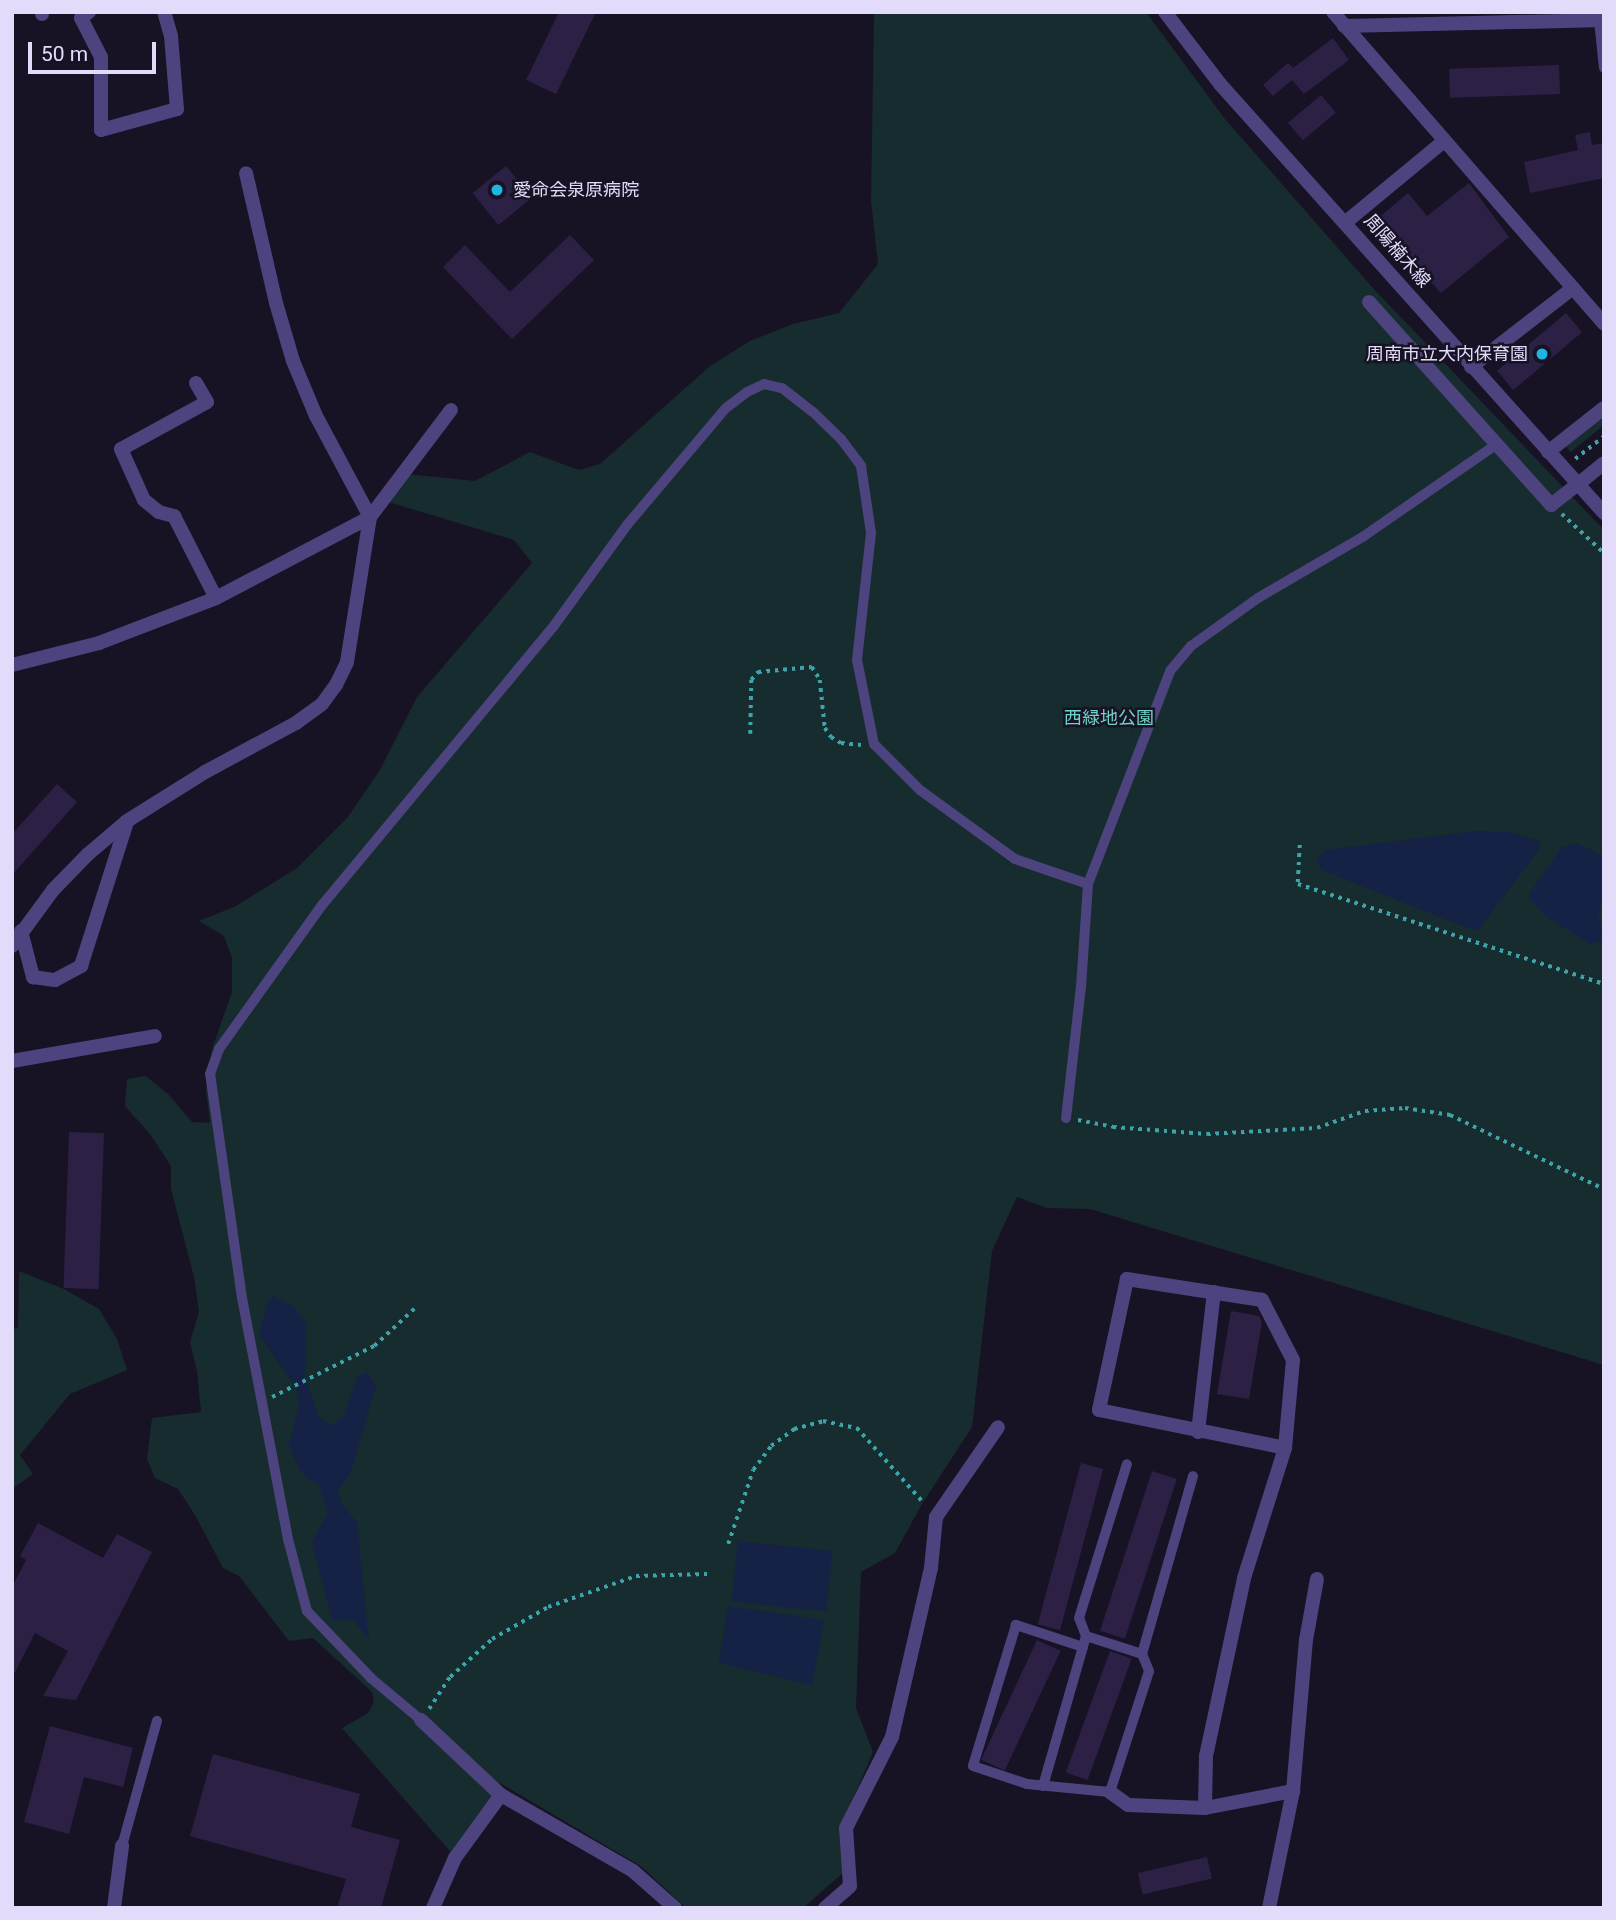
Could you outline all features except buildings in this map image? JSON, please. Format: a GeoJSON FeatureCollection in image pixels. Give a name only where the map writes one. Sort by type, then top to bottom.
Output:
{"type":"FeatureCollection","features":[{"type":"Feature","properties":{"kind":"street"},"geometry":{"type":"LineString","coordinates":[[89,12],[81,18],[101,57],[101,130],[177,109],[171,36],[164,12]]}},
{"type":"Feature","properties":{"kind":"street","name":"周陽楠木線"},"geometry":{"type":"LineString","coordinates":[[1165,12],[1205,67],[1604,513]]}},
{"type":"Feature","properties":{"kind":"street"},"geometry":{"type":"LineString","coordinates":[[1333,12],[1604,324]]}},
{"type":"Feature","properties":{"kind":"street"},"geometry":{"type":"LineString","coordinates":[[1344,26],[1601,20]]}},
{"type":"Feature","properties":{"kind":"street"},"geometry":{"type":"LineString","coordinates":[[1346,222],[1444,141]]}},
{"type":"Feature","properties":{"kind":"street"},"geometry":{"type":"LineString","coordinates":[[12,946],[21,930],[87,855],[127,821],[205,772],[296,723],[322,704],[336,685],[347,662],[370,517],[317,416],[293,361],[276,303],[246,173]]}},
{"type":"Feature","properties":{"kind":"street"},"geometry":{"type":"LineString","coordinates":[[1471,367],[1573,288]]}},
{"type":"Feature","properties":{"kind":"street"},"geometry":{"type":"LineString","coordinates":[[1369,302],[1550,503],[1604,463]]}},
{"type":"Feature","properties":{"kind":"street"},"geometry":{"type":"LineString","coordinates":[[196,383],[207,402],[121,449],[144,500],[159,512],[174,516],[216,598]]}},
{"type":"Feature","properties":{"kind":"street"},"geometry":{"type":"LineString","coordinates":[[1548,452],[1604,408]]}},
{"type":"Feature","properties":{"kind":"street"},"geometry":{"type":"LineString","coordinates":[[12,665],[99,643],[216,598],[370,517],[451,410]]}},
{"type":"Feature","properties":{"kind":"street"},"geometry":{"type":"LineString","coordinates":[[21,930],[33,977],[55,980],[81,966],[127,821]]}},
{"type":"Feature","properties":{"kind":"street"},"geometry":{"type":"LineString","coordinates":[[12,1061],[155,1036]]}},
{"type":"Feature","properties":{"kind":"street"},"geometry":{"type":"LineString","coordinates":[[1205,1808],[1206,1756],[1244,1578],[1285,1448],[1293,1360],[1262,1300],[1127,1279],[1099,1410],[1285,1448]]}},
{"type":"Feature","properties":{"kind":"street"},"geometry":{"type":"LineString","coordinates":[[1198,1432],[1214,1292]]}},
{"type":"Feature","properties":{"kind":"street"},"geometry":{"type":"LineString","coordinates":[[825,1908],[850,1886],[846,1828],[892,1737],[931,1569],[936,1517],[998,1427]]}},
{"type":"Feature","properties":{"kind":"street"},"geometry":{"type":"LineString","coordinates":[[1269,1908],[1293,1791],[1306,1640],[1317,1579]]}},
{"type":"Feature","properties":{"kind":"street"},"geometry":{"type":"LineString","coordinates":[[421,1720],[501,1795],[632,1871],[674,1908]]}},
{"type":"Feature","properties":{"kind":"street"},"geometry":{"type":"LineString","coordinates":[[1110,1792],[1128,1805],[1205,1808],[1293,1791]]}},
{"type":"Feature","properties":{"kind":"street"},"geometry":{"type":"LineString","coordinates":[[433,1908],[456,1858],[501,1795]]}},
{"type":"Feature","properties":{"kind":"street"},"geometry":{"type":"LineString","coordinates":[[114,1908],[122,1846]]}},
{"type":"Feature","properties":{"kind":"lane"},"geometry":{"type":"LineString","coordinates":[[1601,20],[1604,68]]}},
{"type":"Feature","properties":{"kind":"lane"},"geometry":{"type":"LineString","coordinates":[[421,1720],[371,1678],[307,1611],[288,1539],[242,1298],[225,1168],[211,1101],[210,1074],[219,1049],[323,904],[553,627],[627,525],[726,408],[764,384],[782,388],[813,412],[841,439],[860,466],[871,533],[857,660],[874,744],[920,790],[1014,859],[1088,884]]}},
{"type":"Feature","properties":{"kind":"lane"},"geometry":{"type":"LineString","coordinates":[[1066,1118],[1081,987],[1088,884],[1170,671],[1191,646],[1258,598],[1364,536],[1497,444]]}},
{"type":"Feature","properties":{"kind":"lane"},"geometry":{"type":"LineString","coordinates":[[1043,1786],[1086,1636],[1079,1618],[1127,1464]]}},
{"type":"Feature","properties":{"kind":"lane"},"geometry":{"type":"LineString","coordinates":[[1083,1647],[1016,1625],[973,1766],[1043,1786],[1110,1792],[1149,1671],[1143,1654],[1194,1476]]}},
{"type":"Feature","properties":{"kind":"lane"},"geometry":{"type":"LineString","coordinates":[[1086,1636],[1143,1654]]}},
{"type":"Feature","properties":{"kind":"lane"},"geometry":{"type":"LineString","coordinates":[[122,1846],[157,1721]]}},
{"type":"Feature","properties":{"kind":"path"},"geometry":{"type":"LineString","coordinates":[[1562,469],[1604,436]]}},
{"type":"Feature","properties":{"kind":"path"},"geometry":{"type":"LineString","coordinates":[[1550,503],[1604,553]]}},
{"type":"Feature","properties":{"kind":"path"},"geometry":{"type":"LineString","coordinates":[[750,734],[751,680],[758,672],[812,667],[820,680],[825,728],[831,737],[854,746],[874,744]]}},
{"type":"Feature","properties":{"kind":"path"},"geometry":{"type":"LineString","coordinates":[[1300,845],[1298,884],[1604,984]]}},
{"type":"Feature","properties":{"kind":"path"},"geometry":{"type":"LineString","coordinates":[[1066,1118],[1113,1126],[1207,1133],[1317,1128],[1365,1111],[1405,1108],[1450,1115],[1604,1188]]}},
{"type":"Feature","properties":{"kind":"path"},"geometry":{"type":"LineString","coordinates":[[262,1401],[374,1346],[415,1308]]}},
{"type":"Feature","properties":{"kind":"path"},"geometry":{"type":"LineString","coordinates":[[729,1544],[752,1470],[771,1446],[794,1429],[823,1421],[857,1428],[923,1502]]}},
{"type":"Feature","properties":{"kind":"path"},"geometry":{"type":"LineString","coordinates":[[421,1720],[450,1678],[492,1639],[548,1607],[636,1576],[707,1574]]}},
{"type":"Feature","properties":{"kind":"green space","name":"西緑地公園"},"geometry":{"type":"Polygon","coordinates":[[[874,12],[1146,12],[1225,119],[1371,286],[1604,530],[1604,1365],[1090,1209],[1047,1208],[1017,1197],[992,1251],[972,1427],[922,1504],[895,1553],[861,1572],[856,1708],[873,1752],[843,1822],[844,1872],[803,1908],[686,1908],[642,1867],[500,1783],[456,1858],[342,1728],[368,1713],[374,1702],[372,1692],[313,1638],[289,1641],[239,1576],[223,1568],[178,1489],[155,1478],[147,1459],[152,1418],[201,1412],[197,1371],[190,1342],[199,1312],[194,1277],[171,1189],[171,1166],[150,1134],[125,1106],[127,1079],[146,1076],[169,1095],[192,1122],[210,1123],[206,1090],[211,1052],[232,992],[232,958],[224,936],[199,921],[236,906],[297,868],[347,818],[380,770],[417,697],[532,563],[514,540],[389,502],[407,474],[475,481],[530,452],[579,470],[600,464],[710,366],[750,341],[793,324],[839,313],[878,264],[871,201],[874,12]]]}},
{"type":"Feature","properties":{"kind":"green space"},"geometry":{"type":"Polygon","coordinates":[[[1604,409],[1604,425],[1571,452],[1562,443],[1604,409]]]}},
{"type":"Feature","properties":{"kind":"green space"},"geometry":{"type":"Polygon","coordinates":[[[19,1271],[64,1289],[99,1309],[117,1339],[127,1370],[70,1394],[20,1455],[33,1474],[12,1489],[12,1329],[18,1328],[19,1271]]]}},
{"type":"Feature","properties":{"kind":"water"},"geometry":{"type":"Polygon","coordinates":[[[1476,831],[1510,832],[1541,842],[1537,852],[1479,929],[1473,930],[1321,870],[1317,860],[1326,850],[1476,831]]]}},
{"type":"Feature","properties":{"kind":"water"},"geometry":{"type":"Polygon","coordinates":[[[1577,843],[1604,857],[1604,897],[1598,913],[1604,938],[1590,944],[1547,917],[1529,899],[1529,894],[1561,848],[1577,843]]]}},
{"type":"Feature","properties":{"kind":"water"},"geometry":{"type":"Polygon","coordinates":[[[273,1296],[294,1307],[306,1323],[306,1380],[318,1415],[331,1426],[344,1416],[357,1377],[367,1372],[376,1386],[351,1472],[338,1491],[341,1502],[357,1523],[369,1640],[353,1619],[332,1621],[312,1542],[328,1512],[318,1483],[310,1481],[299,1469],[289,1446],[299,1404],[296,1387],[259,1335],[267,1303],[273,1296]]]}},
{"type":"Feature","properties":{"kind":"water"},"geometry":{"type":"Polygon","coordinates":[[[738,1541],[832,1551],[826,1612],[732,1602],[738,1541]]]}},
{"type":"Feature","properties":{"kind":"water"},"geometry":{"type":"Polygon","coordinates":[[[728,1606],[824,1620],[812,1685],[719,1663],[728,1606]]]}},
{"type":"Feature","properties":{"kind":"place","name":"愛命会泉原病院"},"geometry":{"type":"Point","coordinates":[497,190]}},
{"type":"Feature","properties":{"kind":"place","name":"周南市立大内保育園"},"geometry":{"type":"Point","coordinates":[1542,354]}}]}
